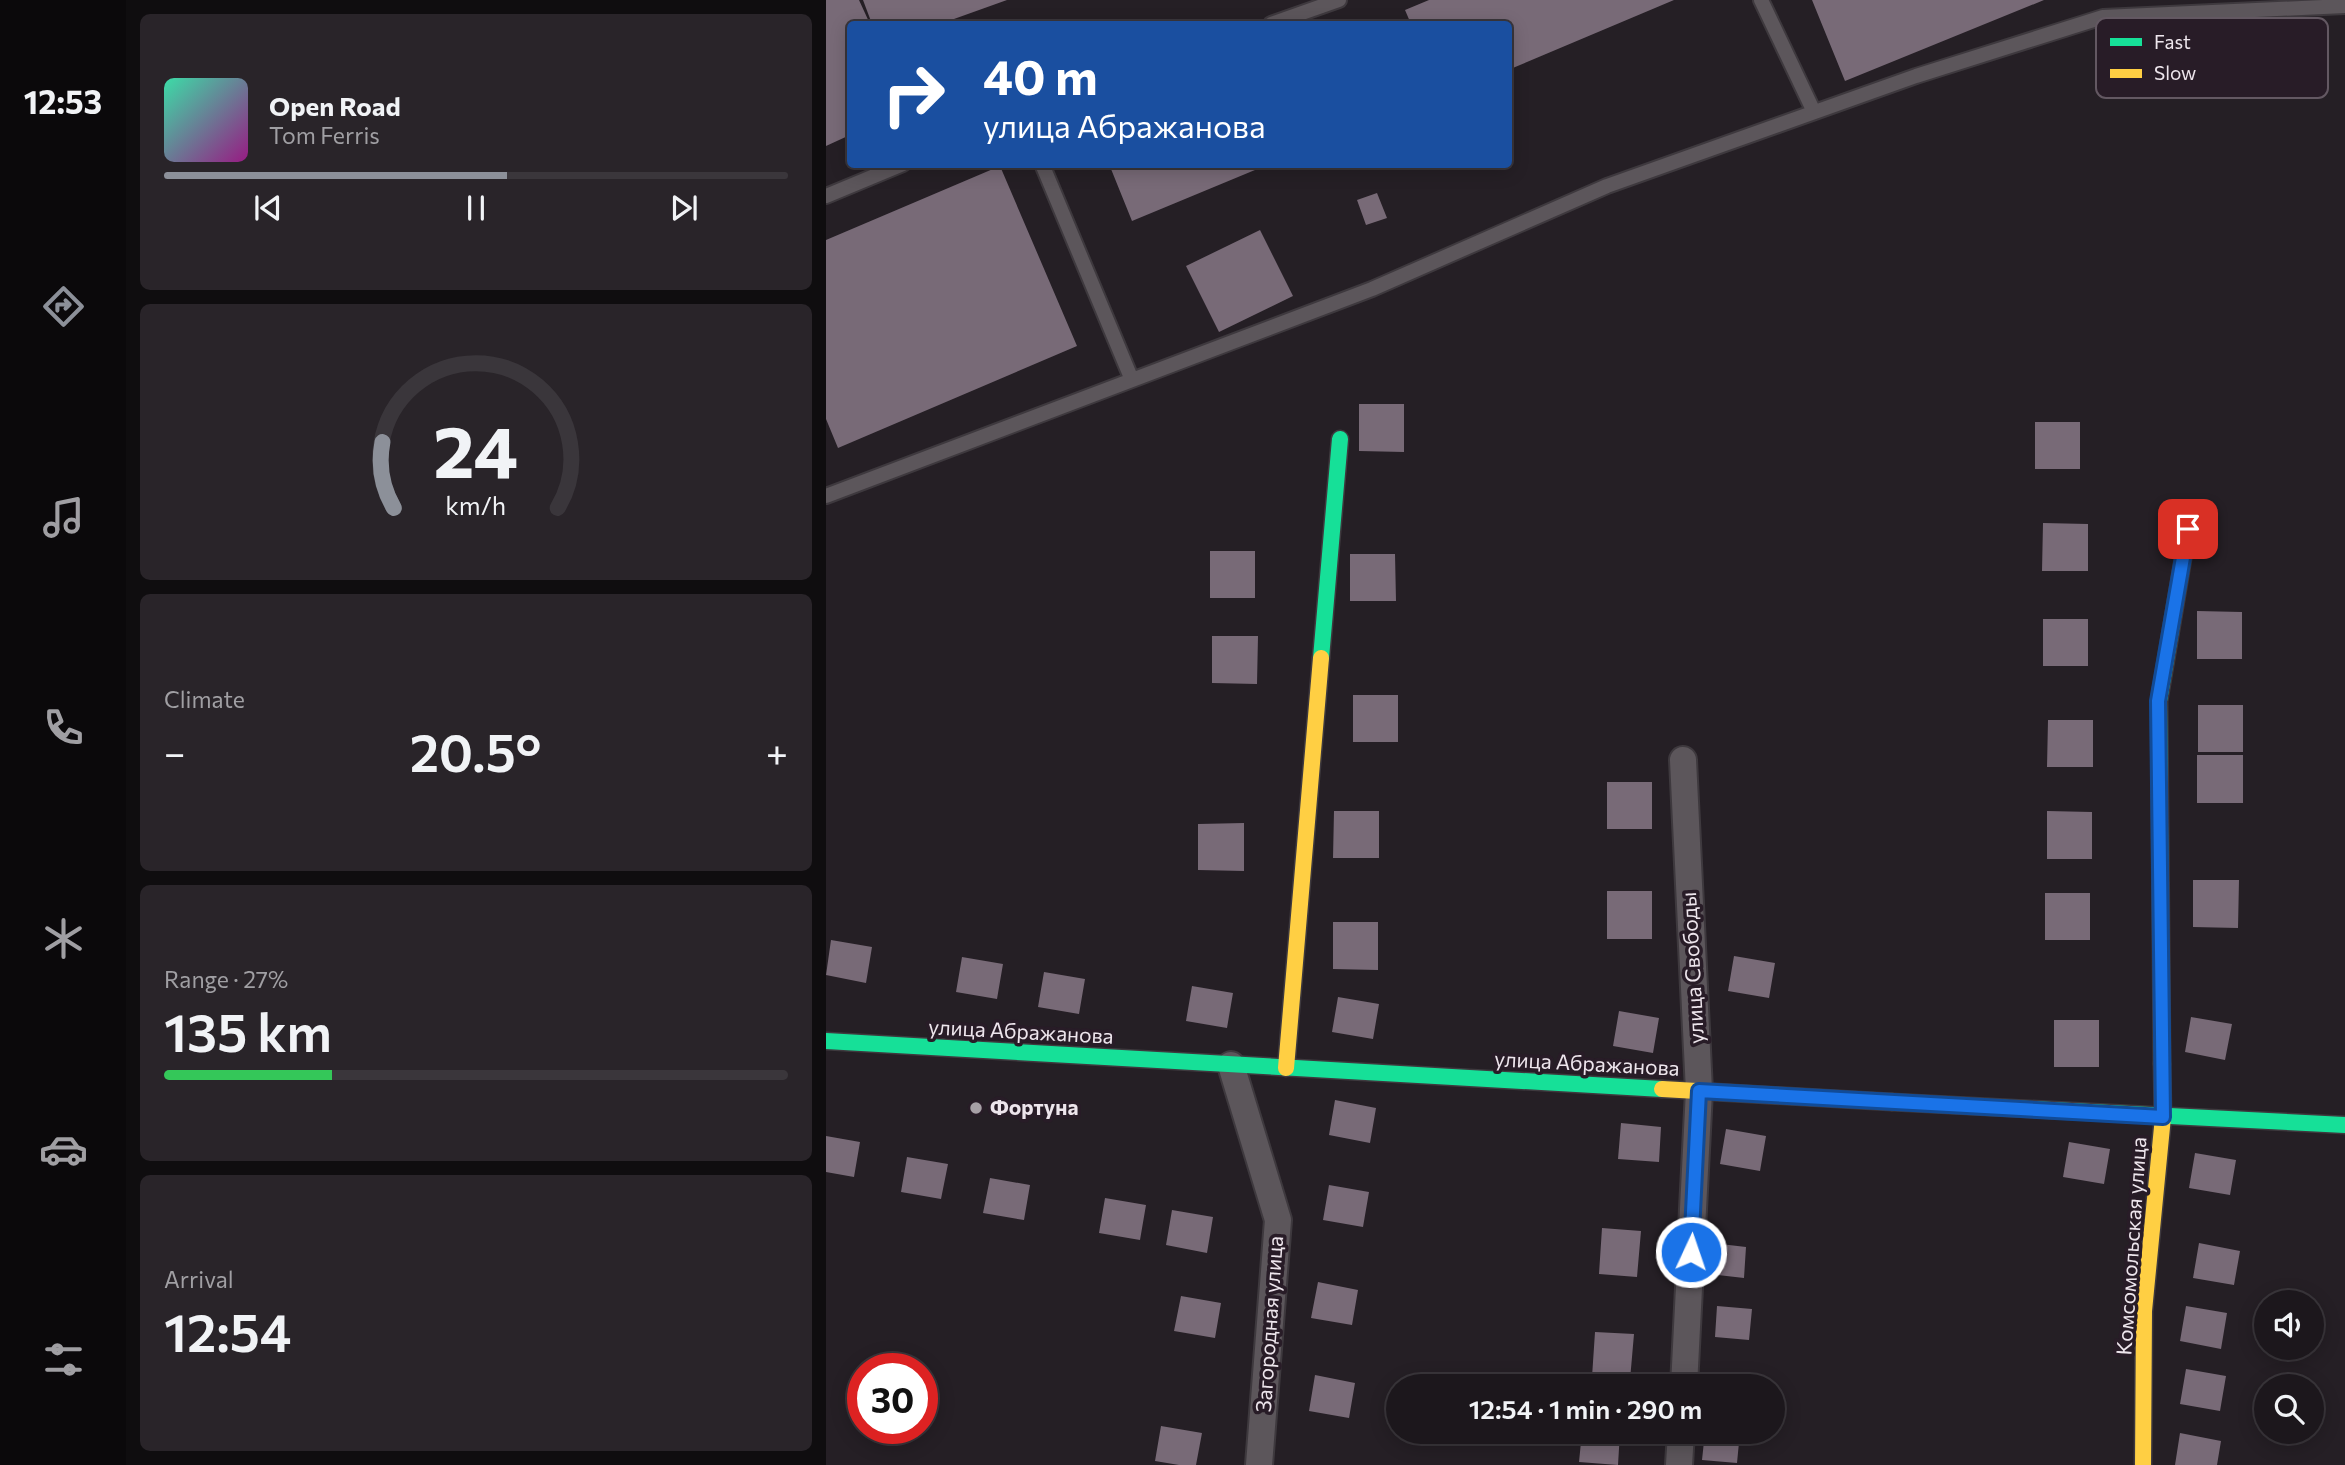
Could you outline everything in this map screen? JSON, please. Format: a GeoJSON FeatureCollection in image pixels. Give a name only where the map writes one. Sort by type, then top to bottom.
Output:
{"type":"FeatureCollection","features":[{"type":"Feature","properties":{"kind":"street"},"geometry":{"type":"LineString","coordinates":[[1286,1068],[1340,439]]}},
{"type":"Feature","properties":{"kind":"street","name":"Комсомольская улица"},"geometry":{"type":"LineString","coordinates":[[2143,1465],[2144,1311],[2163,1117],[2158,701],[2188,529]]}},
{"type":"Feature","properties":{"kind":"street","name":"улица Свободы"},"geometry":{"type":"LineString","coordinates":[[1683,760],[1699,1091],[1685,1374]]}},
{"type":"Feature","properties":{"kind":"street","name":"улица Абражанова"},"geometry":{"type":"LineString","coordinates":[[826,1041],[2345,1125]]}},
{"type":"Feature","properties":{"kind":"street","name":"Загородная улица"},"geometry":{"type":"LineString","coordinates":[[1231,1065],[1278,1220],[1259,1465]]}},
{"type":"Feature","properties":{"kind":"street"},"geometry":{"type":"LineString","coordinates":[[1679,1465],[1680,1444]]}},
{"type":"Feature","properties":{"kind":"lane"},"geometry":{"type":"LineString","coordinates":[[1280,21],[1339,0]]}},
{"type":"Feature","properties":{"kind":"lane"},"geometry":{"type":"LineString","coordinates":[[1761,0],[1814,113]]}},
{"type":"Feature","properties":{"kind":"lane"},"geometry":{"type":"LineString","coordinates":[[2100,18],[2345,6]]}},
{"type":"Feature","properties":{"kind":"lane"},"geometry":{"type":"LineString","coordinates":[[826,496],[1372,289],[1607,186],[1916,76],[2096,19]]}},
{"type":"Feature","properties":{"kind":"lane"},"geometry":{"type":"LineString","coordinates":[[826,196],[893,168]]}},
{"type":"Feature","properties":{"kind":"lane"},"geometry":{"type":"LineString","coordinates":[[1044,168],[1132,380]]}},
{"type":"Feature","properties":{"kind":"building"},"geometry":{"type":"Polygon","coordinates":[[[826,0],[859,0],[869,21],[847,21],[847,136],[826,146],[826,0]]]}},
{"type":"Feature","properties":{"kind":"building"},"geometry":{"type":"Polygon","coordinates":[[[863,0],[1007,0],[948,21],[871,21],[863,0]]]}},
{"type":"Feature","properties":{"kind":"building"},"geometry":{"type":"Polygon","coordinates":[[[1429,0],[1674,0],[1512,68],[1512,21],[1410,21],[1405,10],[1429,0]]]}},
{"type":"Feature","properties":{"kind":"building"},"geometry":{"type":"Polygon","coordinates":[[[1812,0],[2044,0],[1845,81],[1812,0]]]}},
{"type":"Feature","properties":{"kind":"building"},"geometry":{"type":"Polygon","coordinates":[[[995,168],[1001,168],[1077,346],[838,448],[826,419],[826,240],[995,168]]]}},
{"type":"Feature","properties":{"kind":"building"},"geometry":{"type":"Polygon","coordinates":[[[1111,168],[1260,168],[1132,221],[1111,168]]]}},
{"type":"Feature","properties":{"kind":"building"},"geometry":{"type":"Polygon","coordinates":[[[1377,193],[1387,218],[1366,225],[1357,200],[1377,193]]]}},
{"type":"Feature","properties":{"kind":"building"},"geometry":{"type":"Polygon","coordinates":[[[1260,230],[1293,296],[1219,332],[1186,266],[1260,230]]]}},
{"type":"Feature","properties":{"kind":"building"},"geometry":{"type":"Polygon","coordinates":[[[1359,404],[1404,404],[1404,452],[1359,451],[1359,404]]]}},
{"type":"Feature","properties":{"kind":"building"},"geometry":{"type":"Polygon","coordinates":[[[2035,422],[2080,422],[2080,469],[2035,469],[2035,422]]]}},
{"type":"Feature","properties":{"kind":"building"},"geometry":{"type":"Polygon","coordinates":[[[2043,523],[2088,524],[2088,571],[2042,571],[2043,523]]]}},
{"type":"Feature","properties":{"kind":"building"},"geometry":{"type":"Polygon","coordinates":[[[1210,551],[1255,551],[1255,598],[1210,598],[1210,551]]]}},
{"type":"Feature","properties":{"kind":"building"},"geometry":{"type":"Polygon","coordinates":[[[1350,554],[1395,554],[1396,601],[1350,601],[1350,554]]]}},
{"type":"Feature","properties":{"kind":"building"},"geometry":{"type":"Polygon","coordinates":[[[2197,611],[2242,612],[2242,659],[2197,659],[2197,611]]]}},
{"type":"Feature","properties":{"kind":"building"},"geometry":{"type":"Polygon","coordinates":[[[2043,619],[2088,619],[2088,666],[2043,666],[2043,619]]]}},
{"type":"Feature","properties":{"kind":"building"},"geometry":{"type":"Polygon","coordinates":[[[1212,636],[1258,636],[1257,684],[1212,683],[1212,636]]]}},
{"type":"Feature","properties":{"kind":"building"},"geometry":{"type":"Polygon","coordinates":[[[1353,695],[1398,695],[1398,742],[1353,742],[1353,695]]]}},
{"type":"Feature","properties":{"kind":"building"},"geometry":{"type":"Polygon","coordinates":[[[2198,705],[2243,705],[2243,752],[2198,752],[2198,705]]]}},
{"type":"Feature","properties":{"kind":"building"},"geometry":{"type":"Polygon","coordinates":[[[2048,720],[2093,720],[2093,767],[2047,767],[2048,720]]]}},
{"type":"Feature","properties":{"kind":"building"},"geometry":{"type":"Polygon","coordinates":[[[2197,755],[2243,755],[2243,803],[2197,803],[2197,755]]]}},
{"type":"Feature","properties":{"kind":"building"},"geometry":{"type":"Polygon","coordinates":[[[1607,782],[1652,782],[1652,829],[1607,829],[1607,782]]]}},
{"type":"Feature","properties":{"kind":"building"},"geometry":{"type":"Polygon","coordinates":[[[1334,811],[1379,811],[1379,858],[1333,858],[1334,811]]]}},
{"type":"Feature","properties":{"kind":"building"},"geometry":{"type":"Polygon","coordinates":[[[2047,811],[2092,812],[2092,859],[2047,859],[2047,811]]]}},
{"type":"Feature","properties":{"kind":"building"},"geometry":{"type":"Polygon","coordinates":[[[1244,823],[1244,871],[1198,870],[1198,824],[1244,823]]]}},
{"type":"Feature","properties":{"kind":"building"},"geometry":{"type":"Polygon","coordinates":[[[2193,880],[2239,880],[2238,928],[2193,927],[2193,880]]]}},
{"type":"Feature","properties":{"kind":"building"},"geometry":{"type":"Polygon","coordinates":[[[1607,891],[1652,891],[1652,939],[1607,939],[1607,891]]]}},
{"type":"Feature","properties":{"kind":"building"},"geometry":{"type":"Polygon","coordinates":[[[2045,893],[2090,893],[2090,940],[2045,940],[2045,893]]]}},
{"type":"Feature","properties":{"kind":"building"},"geometry":{"type":"Polygon","coordinates":[[[1333,922],[1378,922],[1378,970],[1333,969],[1333,922]]]}},
{"type":"Feature","properties":{"kind":"building"},"geometry":{"type":"Polygon","coordinates":[[[831,940],[872,947],[866,983],[826,975],[831,940]]]}},
{"type":"Feature","properties":{"kind":"building"},"geometry":{"type":"Polygon","coordinates":[[[1734,956],[1775,963],[1769,998],[1728,991],[1734,956]]]}},
{"type":"Feature","properties":{"kind":"building"},"geometry":{"type":"Polygon","coordinates":[[[962,957],[1003,964],[997,999],[956,992],[962,957]]]}},
{"type":"Feature","properties":{"kind":"building"},"geometry":{"type":"Polygon","coordinates":[[[1044,972],[1085,979],[1079,1014],[1038,1007],[1044,972]]]}},
{"type":"Feature","properties":{"kind":"building"},"geometry":{"type":"Polygon","coordinates":[[[1192,986],[1233,993],[1227,1028],[1186,1021],[1192,986]]]}},
{"type":"Feature","properties":{"kind":"building"},"geometry":{"type":"Polygon","coordinates":[[[1338,997],[1379,1004],[1373,1039],[1332,1032],[1338,997]]]}},
{"type":"Feature","properties":{"kind":"building"},"geometry":{"type":"Polygon","coordinates":[[[1619,1011],[1659,1018],[1653,1053],[1613,1046],[1619,1011]]]}},
{"type":"Feature","properties":{"kind":"building"},"geometry":{"type":"Polygon","coordinates":[[[2191,1017],[2232,1024],[2225,1060],[2185,1052],[2191,1017]]]}},
{"type":"Feature","properties":{"kind":"building"},"geometry":{"type":"Polygon","coordinates":[[[2054,1020],[2099,1020],[2099,1067],[2054,1067],[2054,1020]]]}},
{"type":"Feature","properties":{"kind":"building"},"geometry":{"type":"Polygon","coordinates":[[[1335,1100],[1376,1108],[1370,1143],[1329,1135],[1335,1100]]]}},
{"type":"Feature","properties":{"kind":"building"},"geometry":{"type":"Polygon","coordinates":[[[1621,1123],[1661,1127],[1659,1162],[1618,1159],[1621,1123]]]}},
{"type":"Feature","properties":{"kind":"building"},"geometry":{"type":"Polygon","coordinates":[[[1726,1129],[1766,1136],[1760,1171],[1720,1164],[1726,1129]]]}},
{"type":"Feature","properties":{"kind":"building"},"geometry":{"type":"Polygon","coordinates":[[[826,1136],[860,1142],[854,1177],[826,1172],[826,1136]]]}},
{"type":"Feature","properties":{"kind":"building"},"geometry":{"type":"Polygon","coordinates":[[[2069,1142],[2110,1149],[2104,1184],[2063,1177],[2069,1142]]]}},
{"type":"Feature","properties":{"kind":"building"},"geometry":{"type":"Polygon","coordinates":[[[2195,1153],[2236,1160],[2230,1195],[2189,1188],[2195,1153]]]}},
{"type":"Feature","properties":{"kind":"building"},"geometry":{"type":"Polygon","coordinates":[[[907,1157],[948,1164],[941,1199],[901,1192],[907,1157]]]}},
{"type":"Feature","properties":{"kind":"building"},"geometry":{"type":"Polygon","coordinates":[[[990,1178],[1030,1185],[1024,1220],[983,1213],[990,1178]]]}},
{"type":"Feature","properties":{"kind":"building"},"geometry":{"type":"Polygon","coordinates":[[[1329,1185],[1369,1192],[1363,1227],[1323,1220],[1329,1185]]]}},
{"type":"Feature","properties":{"kind":"building"},"geometry":{"type":"Polygon","coordinates":[[[1105,1198],[1146,1205],[1140,1240],[1099,1233],[1105,1198]]]}},
{"type":"Feature","properties":{"kind":"building"},"geometry":{"type":"Polygon","coordinates":[[[1172,1210],[1213,1217],[1207,1253],[1166,1245],[1172,1210]]]}},
{"type":"Feature","properties":{"kind":"building"},"geometry":{"type":"Polygon","coordinates":[[[1602,1228],[1641,1231],[1637,1277],[1599,1274],[1602,1228]]]}},
{"type":"Feature","properties":{"kind":"building"},"geometry":{"type":"Polygon","coordinates":[[[1712,1243],[1746,1247],[1744,1278],[1709,1274],[1712,1243]]]}},
{"type":"Feature","properties":{"kind":"building"},"geometry":{"type":"Polygon","coordinates":[[[2199,1243],[2240,1251],[2234,1285],[2193,1278],[2199,1243]]]}},
{"type":"Feature","properties":{"kind":"building"},"geometry":{"type":"Polygon","coordinates":[[[1318,1282],[1358,1290],[1352,1325],[1311,1318],[1318,1282]]]}},
{"type":"Feature","properties":{"kind":"building"},"geometry":{"type":"Polygon","coordinates":[[[1181,1296],[1221,1303],[1215,1338],[1174,1331],[1181,1296]]]}},
{"type":"Feature","properties":{"kind":"building"},"geometry":{"type":"Polygon","coordinates":[[[1717,1306],[1752,1309],[1749,1340],[1715,1337],[1717,1306]]]}},
{"type":"Feature","properties":{"kind":"building"},"geometry":{"type":"Polygon","coordinates":[[[2186,1306],[2227,1313],[2221,1349],[2180,1341],[2186,1306]]]}},
{"type":"Feature","properties":{"kind":"building"},"geometry":{"type":"Polygon","coordinates":[[[1595,1332],[1634,1334],[1631,1374],[1592,1374],[1595,1332]]]}},
{"type":"Feature","properties":{"kind":"building"},"geometry":{"type":"Polygon","coordinates":[[[2186,1369],[2226,1376],[2220,1411],[2180,1404],[2186,1369]]]}},
{"type":"Feature","properties":{"kind":"building"},"geometry":{"type":"Polygon","coordinates":[[[1315,1375],[1355,1383],[1349,1418],[1309,1411],[1315,1375]]]}},
{"type":"Feature","properties":{"kind":"building"},"geometry":{"type":"Polygon","coordinates":[[[1161,1426],[1202,1433],[1196,1465],[1155,1461],[1161,1426]]]}},
{"type":"Feature","properties":{"kind":"building"},"geometry":{"type":"Polygon","coordinates":[[[2180,1433],[2221,1441],[2217,1465],[2175,1465],[2180,1433]]]}},
{"type":"Feature","properties":{"kind":"building"},"geometry":{"type":"Polygon","coordinates":[[[1581,1444],[1619,1444],[1618,1465],[1579,1462],[1581,1444]]]}},
{"type":"Feature","properties":{"kind":"building"},"geometry":{"type":"Polygon","coordinates":[[[1704,1444],[1739,1444],[1737,1463],[1702,1460],[1704,1444]]]}},
{"type":"Feature","properties":{"kind":"traffic: fast"},"geometry":{"type":"LineString","coordinates":[[1321,658],[1340,439]]}},
{"type":"Feature","properties":{"kind":"traffic: fast"},"geometry":{"type":"LineString","coordinates":[[2162,1064],[2159,701],[2188,529]]}},
{"type":"Feature","properties":{"kind":"traffic: fast"},"geometry":{"type":"LineString","coordinates":[[826,1041],[1662,1089]]}},
{"type":"Feature","properties":{"kind":"traffic: fast"},"geometry":{"type":"LineString","coordinates":[[1892,1102],[2345,1125]]}},
{"type":"Feature","properties":{"kind":"traffic: slow"},"geometry":{"type":"LineString","coordinates":[[1286,1068],[1321,658]]}},
{"type":"Feature","properties":{"kind":"traffic: slow"},"geometry":{"type":"LineString","coordinates":[[2143,1465],[2144,1311],[2163,1117],[2162,1064]]}},
{"type":"Feature","properties":{"kind":"traffic: slow"},"geometry":{"type":"LineString","coordinates":[[1662,1089],[1892,1102]]}},
{"type":"Feature","properties":{"kind":"place","name":"Фортуна"},"geometry":{"type":"Point","coordinates":[976,1108]}},
{"type":"Feature","properties":{"kind":"route"},"geometry":{"type":"LineString","coordinates":[[1691,1252],[1699,1091],[2163,1117],[2158,701],[2188,529]]}}]}
